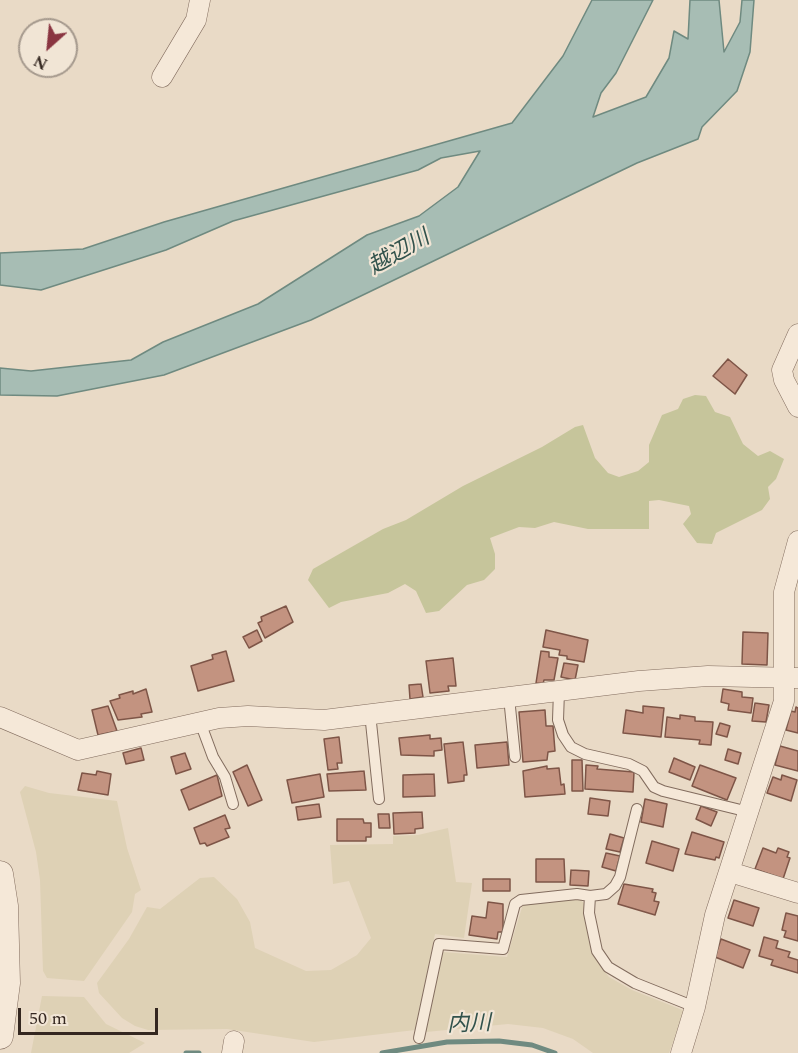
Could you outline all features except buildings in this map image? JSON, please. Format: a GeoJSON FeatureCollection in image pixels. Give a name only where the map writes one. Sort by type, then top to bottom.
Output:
{"type":"FeatureCollection","features":[{"type":"Feature","properties":{"kind":"street"},"geometry":{"type":"LineString","coordinates":[[162,77],[196,20],[200,0]]}},
{"type":"Feature","properties":{"kind":"street"},"geometry":{"type":"LineString","coordinates":[[798,334],[782,370],[784,380],[798,407]]}},
{"type":"Feature","properties":{"kind":"street"},"geometry":{"type":"LineString","coordinates":[[681,1053],[695,1008],[716,915],[790,678],[784,592],[798,541]]}},
{"type":"Feature","properties":{"kind":"street"},"geometry":{"type":"LineString","coordinates":[[0,717],[78,750],[200,722],[248,716],[324,720],[559,691],[708,676],[790,678]]}},
{"type":"Feature","properties":{"kind":"street"},"geometry":{"type":"LineString","coordinates":[[730,872],[798,893]]}},
{"type":"Feature","properties":{"kind":"street"},"geometry":{"type":"LineString","coordinates":[[0,874],[5,906],[4,983],[0,1036]]}},
{"type":"Feature","properties":{"kind":"lane"},"geometry":{"type":"LineString","coordinates":[[559,691],[558,720],[562,735],[571,747],[585,754],[629,764],[644,771],[654,787],[749,813]]}},
{"type":"Feature","properties":{"kind":"lane"},"geometry":{"type":"LineString","coordinates":[[509,697],[515,757]]}},
{"type":"Feature","properties":{"kind":"lane"},"geometry":{"type":"LineString","coordinates":[[370,713],[379,799]]}},
{"type":"Feature","properties":{"kind":"lane"},"geometry":{"type":"LineString","coordinates":[[200,722],[213,757],[225,777],[233,804]]}},
{"type":"Feature","properties":{"kind":"lane"},"geometry":{"type":"LineString","coordinates":[[419,1038],[439,944],[503,949],[515,904],[521,900],[577,894],[590,896],[606,894],[620,877],[637,809]]}},
{"type":"Feature","properties":{"kind":"lane"},"geometry":{"type":"LineString","coordinates":[[590,896],[593,936],[597,951],[608,967],[635,983],[695,1008]]}},
{"type":"Feature","properties":{"kind":"shaded area"},"geometry":{"type":"Polygon","coordinates":[[[25,786],[49,793],[117,801],[127,848],[141,890],[135,894],[132,912],[84,981],[47,978],[43,971],[40,880],[36,852],[20,792],[25,786]]]}},
{"type":"Feature","properties":{"kind":"shaded area"},"geometry":{"type":"Polygon","coordinates":[[[448,828],[456,882],[472,883],[464,938],[435,934],[415,1030],[314,1042],[227,1029],[148,1030],[135,1026],[122,1018],[99,993],[97,983],[129,939],[147,907],[160,909],[200,878],[214,877],[237,899],[250,922],[255,948],[306,971],[331,970],[357,955],[371,938],[349,881],[333,884],[330,845],[393,844],[393,836],[418,835],[448,828]]]}},
{"type":"Feature","properties":{"kind":"shaded area"},"geometry":{"type":"Polygon","coordinates":[[[577,897],[585,904],[586,923],[595,958],[609,977],[632,990],[685,1011],[669,1053],[593,1053],[573,1039],[543,1028],[508,1024],[426,1032],[443,952],[507,957],[523,904],[577,897]]]}},
{"type":"Feature","properties":{"kind":"shaded area"},"geometry":{"type":"Polygon","coordinates":[[[42,996],[84,997],[106,1024],[145,1043],[129,1053],[31,1053],[42,996]]]}},
{"type":"Feature","properties":{"kind":"green space"},"geometry":{"type":"Polygon","coordinates":[[[695,395],[706,396],[715,412],[730,417],[743,444],[758,456],[770,451],[784,459],[776,479],[768,487],[770,499],[762,510],[716,533],[712,544],[697,543],[683,524],[691,514],[689,506],[659,500],[649,501],[649,529],[588,529],[554,522],[535,528],[519,527],[490,538],[495,554],[495,569],[484,580],[467,585],[439,611],[426,613],[416,591],[405,584],[388,593],[341,602],[329,608],[308,580],[313,569],[383,529],[406,520],[463,486],[542,447],[575,427],[583,425],[595,458],[608,473],[619,477],[638,471],[649,462],[649,445],[662,415],[678,409],[683,399],[695,395]]]}},
{"type":"Feature","properties":{"kind":"water","name":"越辺川"},"geometry":{"type":"Polygon","coordinates":[[[592,0],[653,0],[616,73],[601,93],[593,117],[646,97],[669,58],[674,31],[688,39],[690,0],[719,0],[724,52],[740,22],[742,0],[754,0],[750,52],[737,91],[702,127],[698,139],[637,163],[311,320],[164,375],[57,396],[0,395],[0,368],[31,371],[131,360],[163,342],[258,304],[367,235],[419,216],[458,187],[480,151],[441,158],[418,170],[233,221],[166,250],[41,290],[0,285],[0,253],[83,249],[164,222],[512,123],[563,56],[592,0]]]}},
{"type":"Feature","properties":{"kind":"waterway","name":"内川"},"geometry":{"type":"LineString","coordinates":[[382,1053],[447,1042],[499,1041],[532,1045],[555,1053]]}},
{"type":"Feature","properties":{"kind":"waterway","name":"内川"},"geometry":{"type":"LineString","coordinates":[[186,1053],[199,1053]]}}]}
